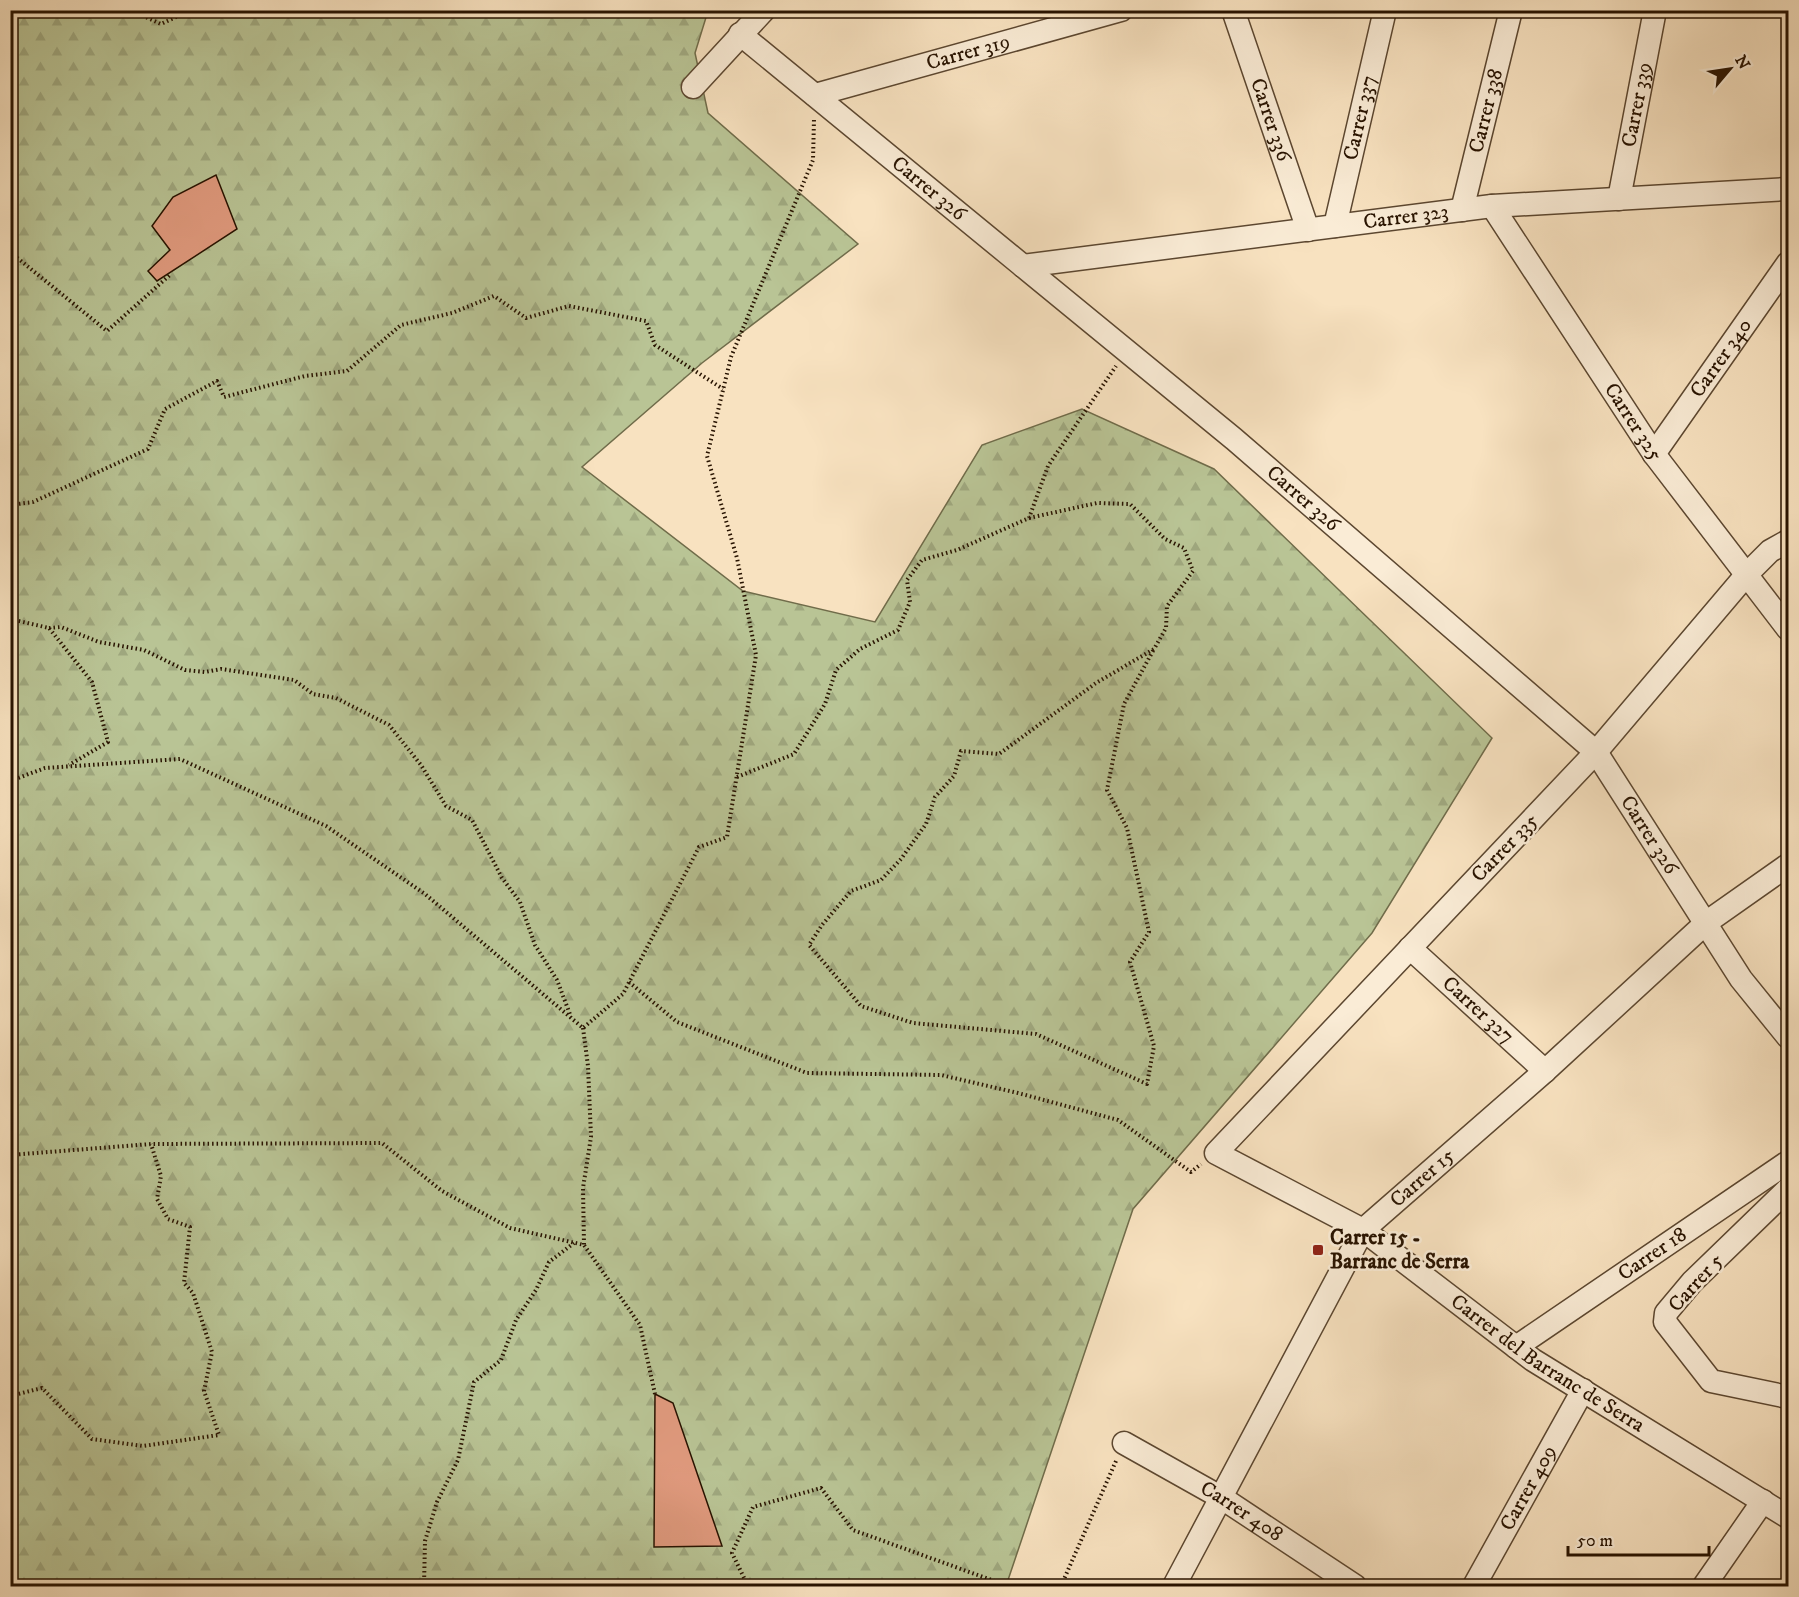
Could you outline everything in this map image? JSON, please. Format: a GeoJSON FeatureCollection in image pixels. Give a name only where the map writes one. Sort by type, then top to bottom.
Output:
{"type":"FeatureCollection","features":[{"type":"Feature","properties":{"kind":"street"},"geometry":{"type":"LineString","coordinates":[[693,87],[764,10]]}},
{"type":"Feature","properties":{"kind":"street","name":"Carrer 319"},"geometry":{"type":"LineString","coordinates":[[815,95],[1121,10]]}},
{"type":"Feature","properties":{"kind":"street","name":"Carrer 336"},"geometry":{"type":"LineString","coordinates":[[1233,10],[1308,230]]}},
{"type":"Feature","properties":{"kind":"street","name":"Carrer 337"},"geometry":{"type":"LineString","coordinates":[[1335,226],[1385,10]]}},
{"type":"Feature","properties":{"kind":"street","name":"Carrer 338"},"geometry":{"type":"LineString","coordinates":[[1462,210],[1511,10]]}},
{"type":"Feature","properties":{"kind":"street","name":"Carrer 339"},"geometry":{"type":"LineString","coordinates":[[1619,199],[1655,10]]}},
{"type":"Feature","properties":{"kind":"street","name":"Carrer 326"},"geometry":{"type":"LineString","coordinates":[[740,34],[1234,439],[1596,752],[1742,979],[1788,1037]]}},
{"type":"Feature","properties":{"kind":"street","name":"Carrer 323"},"geometry":{"type":"LineString","coordinates":[[1023,266],[1492,206],[1788,189]]}},
{"type":"Feature","properties":{"kind":"street","name":"Carrer 325"},"geometry":{"type":"LineString","coordinates":[[1492,206],[1654,454],[1788,629]]}},
{"type":"Feature","properties":{"kind":"street","name":"Carrer 340"},"geometry":{"type":"LineString","coordinates":[[1654,454],[1788,263]]}},
{"type":"Feature","properties":{"kind":"street","name":"Carrer 335"},"geometry":{"type":"LineString","coordinates":[[1216,1153],[1596,752],[1747,574],[1770,551],[1788,541]]}},
{"type":"Feature","properties":{"kind":"street","name":"Carrer 15"},"geometry":{"type":"LineString","coordinates":[[1174,1587],[1363,1230],[1545,1071],[1707,922],[1788,865]]}},
{"type":"Feature","properties":{"kind":"street","name":"Carrer 327"},"geometry":{"type":"LineString","coordinates":[[1410,948],[1545,1071]]}},
{"type":"Feature","properties":{"kind":"street","name":"Carrer del Barranc de Serra"},"geometry":{"type":"LineString","coordinates":[[1216,1153],[1363,1230],[1516,1347],[1788,1517]]}},
{"type":"Feature","properties":{"kind":"street","name":"Carrer 18"},"geometry":{"type":"LineString","coordinates":[[1516,1347],[1788,1162]]}},
{"type":"Feature","properties":{"kind":"street","name":"Carrer 5"},"geometry":{"type":"LineString","coordinates":[[1788,1189],[1692,1282],[1666,1312],[1665,1322],[1711,1381],[1788,1397]]}},
{"type":"Feature","properties":{"kind":"street","name":"Carrer 409"},"geometry":{"type":"LineString","coordinates":[[1474,1587],[1583,1390]]}},
{"type":"Feature","properties":{"kind":"street","name":"Carrer 408"},"geometry":{"type":"LineString","coordinates":[[1124,1443],[1222,1498],[1355,1587]]}},
{"type":"Feature","properties":{"kind":"street"},"geometry":{"type":"LineString","coordinates":[[1704,1587],[1763,1501]]}},
{"type":"Feature","properties":{"kind":"path"},"geometry":{"type":"LineString","coordinates":[[130,10],[161,24],[191,10]]}},
{"type":"Feature","properties":{"kind":"path"},"geometry":{"type":"LineString","coordinates":[[583,1028],[623,994],[699,847],[727,837],[756,655],[737,558],[707,456],[731,357],[813,160],[815,95]]}},
{"type":"Feature","properties":{"kind":"path"},"geometry":{"type":"LineString","coordinates":[[10,252],[107,332],[171,274]]}},
{"type":"Feature","properties":{"kind":"path"},"geometry":{"type":"LineString","coordinates":[[10,505],[33,502],[148,448],[165,409],[217,381],[224,397],[305,375],[346,371],[401,325],[452,314],[494,296],[526,318],[569,306],[646,321],[655,345],[723,389]]}},
{"type":"Feature","properties":{"kind":"path"},"geometry":{"type":"LineString","coordinates":[[1029,518],[1048,466],[1126,351]]}},
{"type":"Feature","properties":{"kind":"path"},"geometry":{"type":"LineString","coordinates":[[736,777],[794,754],[825,705],[836,670],[860,649],[898,630],[910,602],[907,580],[922,560],[957,550],[1029,518],[1097,503],[1131,504],[1165,538],[1184,548],[1193,571],[1167,606],[1166,628],[1124,704],[1107,790],[1127,828],[1149,932],[1130,962],[1154,1046],[1147,1084],[1036,1034],[913,1023],[861,1006],[809,945],[822,924],[851,891],[881,880],[901,859],[926,824],[935,797],[954,776],[961,751],[999,754],[1096,683],[1154,649]]}},
{"type":"Feature","properties":{"kind":"path"},"geometry":{"type":"LineString","coordinates":[[10,619],[49,628],[61,627],[99,642],[144,650],[185,670],[205,672],[221,669],[294,680],[314,694],[336,698],[389,725],[421,765],[446,806],[472,820],[502,878],[520,902],[534,945],[557,980],[571,1017]]}},
{"type":"Feature","properties":{"kind":"path"},"geometry":{"type":"LineString","coordinates":[[49,628],[92,682],[108,742],[67,767]]}},
{"type":"Feature","properties":{"kind":"path"},"geometry":{"type":"LineString","coordinates":[[10,781],[45,768],[180,759],[326,826],[424,894],[583,1028],[588,1066],[591,1137],[583,1188],[584,1245],[639,1325],[655,1394]]}},
{"type":"Feature","properties":{"kind":"path"},"geometry":{"type":"LineString","coordinates":[[629,982],[677,1022],[807,1073],[940,1075],[1118,1120],[1191,1172],[1216,1153]]}},
{"type":"Feature","properties":{"kind":"path"},"geometry":{"type":"LineString","coordinates":[[10,1155],[151,1144],[382,1143],[442,1191],[510,1228],[584,1245]]}},
{"type":"Feature","properties":{"kind":"path"},"geometry":{"type":"LineString","coordinates":[[10,1396],[42,1388],[92,1439],[143,1446],[219,1435],[204,1391],[212,1352],[193,1293],[184,1283],[190,1227],[168,1219],[157,1199],[161,1176],[151,1144]]}},
{"type":"Feature","properties":{"kind":"path"},"geometry":{"type":"LineString","coordinates":[[424,1587],[425,1541],[437,1502],[458,1460],[474,1382],[501,1360],[516,1320],[536,1290],[549,1262],[574,1243]]}},
{"type":"Feature","properties":{"kind":"path"},"geometry":{"type":"LineString","coordinates":[[1061,1587],[1124,1443]]}},
{"type":"Feature","properties":{"kind":"path"},"geometry":{"type":"LineString","coordinates":[[748,1587],[732,1553],[753,1507],[821,1488],[853,1530],[1008,1587]]}},
{"type":"Feature","properties":{"kind":"green space"},"geometry":{"type":"Polygon","coordinates":[[[11,11],[708,11],[695,53],[708,113],[858,244],[702,363],[582,467],[743,591],[875,622],[982,445],[1082,409],[1214,469],[1492,738],[1372,933],[1133,1209],[1006,1586],[11,1586],[11,11]]]}},
{"type":"Feature","properties":{"kind":"building"},"geometry":{"type":"Polygon","coordinates":[[[216,175],[237,229],[157,281],[148,271],[170,250],[152,226],[173,197],[216,175]]]}},
{"type":"Feature","properties":{"kind":"building"},"geometry":{"type":"Polygon","coordinates":[[[655,1394],[673,1403],[722,1546],[654,1547],[655,1394]]]}},
{"type":"Feature","properties":{"kind":"place","name":"Carrer 15 - Barranc de Serra"},"geometry":{"type":"Point","coordinates":[1318,1250]}}]}
